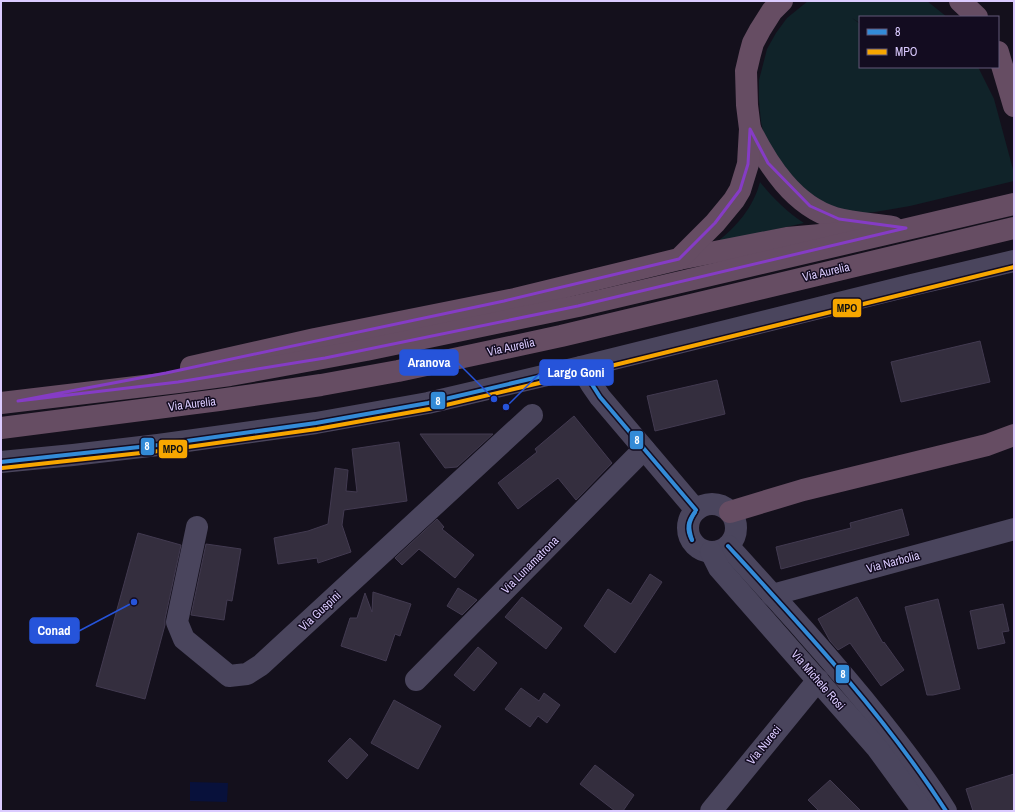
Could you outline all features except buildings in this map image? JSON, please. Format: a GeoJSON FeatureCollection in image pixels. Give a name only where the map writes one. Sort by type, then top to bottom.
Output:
{"type":"FeatureCollection","features":[{"type":"Feature","properties":{"kind":"highway"},"geometry":{"type":"LineString","coordinates":[[679,259],[715,224],[737,195],[745,176],[748,164],[750,129],[746,72],[753,42],[772,11],[782,1]]}},
{"type":"Feature","properties":{"kind":"highway"},"geometry":{"type":"LineString","coordinates":[[999,55],[1014,106]]}},
{"type":"Feature","properties":{"kind":"highway"},"geometry":{"type":"LineString","coordinates":[[750,129],[768,163],[798,197],[810,206],[839,219],[906,228]]}},
{"type":"Feature","properties":{"kind":"highway","name":"Via Aurelia"},"geometry":{"type":"LineString","coordinates":[[10,402],[230,375],[346,354],[578,306],[906,228],[1014,204]]}},
{"type":"Feature","properties":{"kind":"highway"},"geometry":{"type":"LineString","coordinates":[[10,402],[166,373],[322,338],[504,302],[679,259],[805,236],[906,228]]}},
{"type":"Feature","properties":{"kind":"highway","name":"Via Aurelia"},"geometry":{"type":"LineString","coordinates":[[1,428],[219,400],[313,386],[398,371],[561,336],[1014,228]]}},
{"type":"Feature","properties":{"kind":"highway"},"geometry":{"type":"LineString","coordinates":[[730,512],[803,490],[987,445],[1014,434]]}},
{"type":"Feature","properties":{"kind":"street"},"geometry":{"type":"LineString","coordinates":[[1,462],[125,457],[202,443],[315,428],[582,367],[1014,261]]}},
{"type":"Feature","properties":{"kind":"street"},"geometry":{"type":"LineString","coordinates":[[582,367],[600,398],[696,510]]}},
{"type":"Feature","properties":{"kind":"street","name":"Via Guspini"},"geometry":{"type":"LineString","coordinates":[[197,527],[177,622],[184,639],[229,676],[247,674],[261,665],[532,415]]}},
{"type":"Feature","properties":{"kind":"street","name":"Via Lunamatrona"},"geometry":{"type":"LineString","coordinates":[[416,680],[644,449]]}},
{"type":"Feature","properties":{"kind":"street"},"geometry":{"type":"LineString","coordinates":[[710,504],[718,504],[725,507],[730,512],[735,518],[736,526],[736,534],[733,540],[719,549],[703,550],[696,546],[690,536],[688,524],[691,516],[696,510],[710,504]]}},
{"type":"Feature","properties":{"kind":"street","name":"Via Narbolia"},"geometry":{"type":"LineString","coordinates":[[772,595],[1014,530]]}},
{"type":"Feature","properties":{"kind":"street","name":"Via Michele Rosi"},"geometry":{"type":"LineString","coordinates":[[719,549],[772,595],[807,633],[863,699],[913,764],[946,811]]}},
{"type":"Feature","properties":{"kind":"street","name":"Via Michele Rosi"},"geometry":{"type":"LineString","coordinates":[[719,549],[720,568],[877,748],[923,811]]}},
{"type":"Feature","properties":{"kind":"street","name":"Via Nureci"},"geometry":{"type":"LineString","coordinates":[[711,811],[818,680]]}},
{"type":"Feature","properties":{"kind":"highlighted area"},"geometry":{"type":"Polygon","coordinates":[[[750,129],[768,163],[810,206],[839,219],[906,228],[578,306],[325,358],[178,382],[18,401],[166,373],[504,301],[679,259],[715,223],[740,190],[748,164],[750,129]]]}},
{"type":"Feature","properties":{"kind":"shaded area"},"geometry":{"type":"Polygon","coordinates":[[[808,1],[927,1],[946,16],[859,16],[859,22],[852,18],[859,23],[859,68],[978,68],[994,99],[1014,173],[1014,181],[910,206],[875,212],[858,214],[824,209],[768,151],[761,122],[759,80],[767,49],[787,18],[808,1]]]}},
{"type":"Feature","properties":{"kind":"shaded area"},"geometry":{"type":"Polygon","coordinates":[[[760,182],[780,204],[804,223],[716,243],[731,230],[749,208],[760,182]]]}},
{"type":"Feature","properties":{"kind":"shaded area"},"geometry":{"type":"Polygon","coordinates":[[[190,782],[228,783],[227,802],[190,801],[190,782]]]}},
{"type":"Feature","properties":{"kind":"transit line","name":"MPO"},"geometry":{"type":"LineString","coordinates":[[2,468],[159,451],[317,429],[429,409],[1014,267]]}},
{"type":"Feature","properties":{"kind":"transit line","name":"8"},"geometry":{"type":"LineString","coordinates":[[581,367],[600,397],[696,510]]}},
{"type":"Feature","properties":{"kind":"transit line","name":"8"},"geometry":{"type":"LineString","coordinates":[[1,462],[158,445],[316,423],[428,403],[581,367]]}},
{"type":"Feature","properties":{"kind":"transit line","name":"8"},"geometry":{"type":"LineString","coordinates":[[692,540],[688,529],[695,512]]}},
{"type":"Feature","properties":{"kind":"transit line","name":"8"},"geometry":{"type":"LineString","coordinates":[[692,540],[689,525],[695,512]]}},
{"type":"Feature","properties":{"kind":"transit line","name":"8"},"geometry":{"type":"LineString","coordinates":[[728,546],[843,674],[897,741],[946,811]]}},
{"type":"Feature","properties":{"kind":"place","name":"Aranova"},"geometry":{"type":"Point","coordinates":[494,399]}},
{"type":"Feature","properties":{"kind":"place","name":"Largo Goni"},"geometry":{"type":"Point","coordinates":[506,407]}},
{"type":"Feature","properties":{"kind":"place","name":"Conad"},"geometry":{"type":"Point","coordinates":[134,602]}}]}
